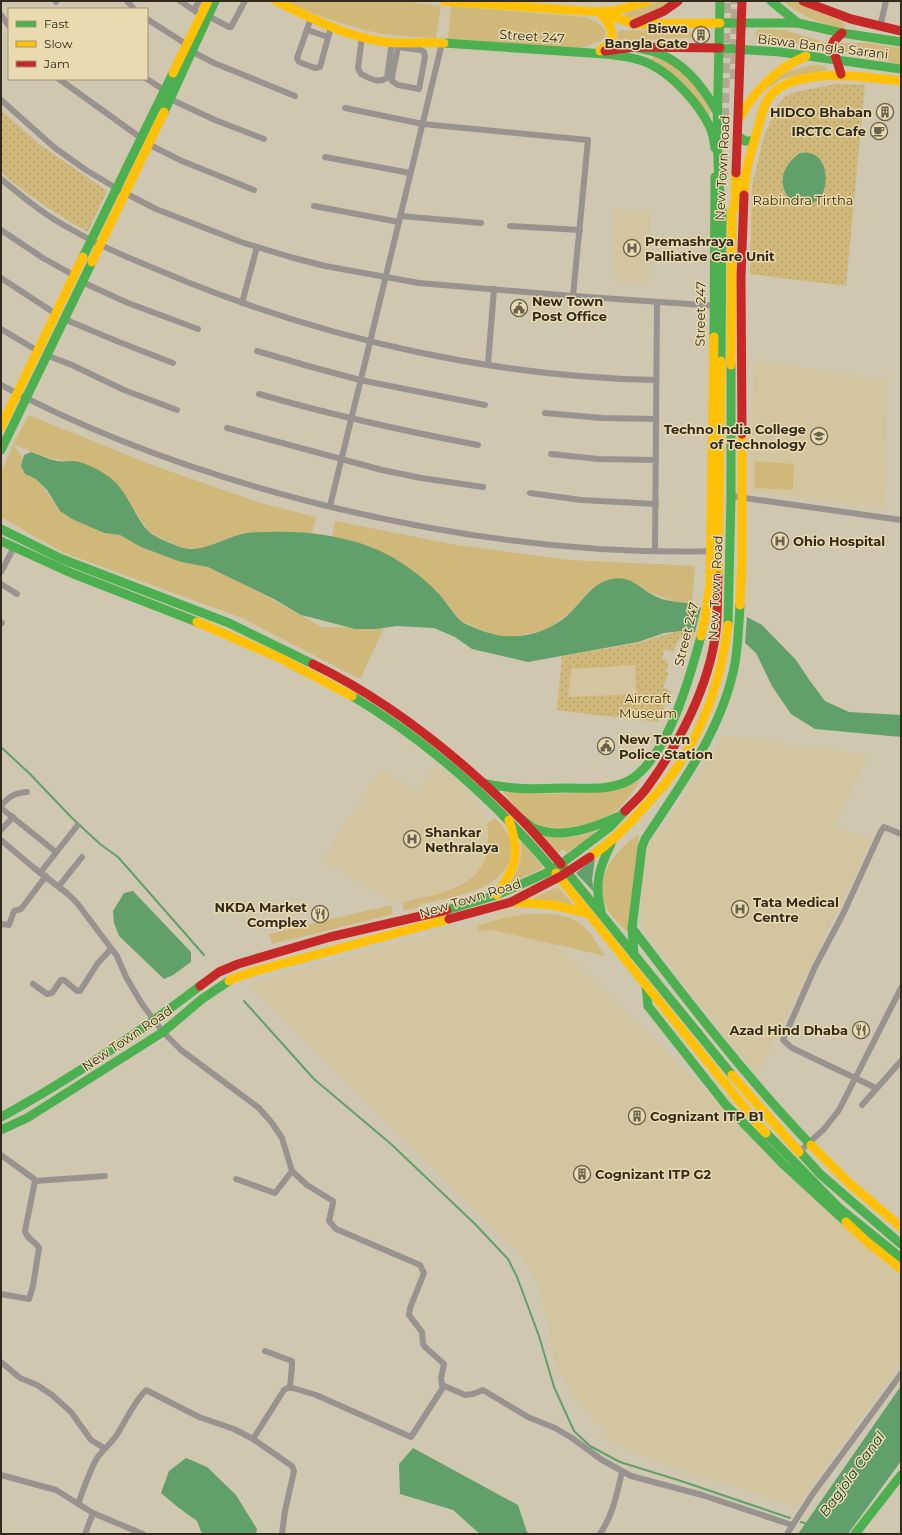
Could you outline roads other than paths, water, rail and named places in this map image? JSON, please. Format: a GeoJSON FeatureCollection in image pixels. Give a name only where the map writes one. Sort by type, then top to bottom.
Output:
{"type":"FeatureCollection","features":[{"type":"Feature","properties":{"kind":"street"},"geometry":{"type":"LineString","coordinates":[[180,1],[229,27],[231,27],[244,1]]}},
{"type":"Feature","properties":{"kind":"street"},"geometry":{"type":"LineString","coordinates":[[199,1],[204,15]]}},
{"type":"Feature","properties":{"kind":"street"},"geometry":{"type":"LineString","coordinates":[[2,447],[26,399],[56,314],[100,244],[124,193],[164,90],[204,15],[208,1]]}},
{"type":"Feature","properties":{"kind":"street"},"geometry":{"type":"LineString","coordinates":[[204,15],[215,1]]}},
{"type":"Feature","properties":{"kind":"street"},"geometry":{"type":"LineString","coordinates":[[204,15],[220,1]]}},
{"type":"Feature","properties":{"kind":"street","name":"Street 247"},"geometry":{"type":"LineString","coordinates":[[276,1],[331,27],[396,44],[442,43],[597,53],[634,59],[649,63],[659,69],[678,86],[701,112],[711,128],[715,154],[717,306]]}},
{"type":"Feature","properties":{"kind":"street"},"geometry":{"type":"LineString","coordinates":[[444,1],[599,12],[618,10],[648,1]]}},
{"type":"Feature","properties":{"kind":"street"},"geometry":{"type":"LineString","coordinates":[[634,24],[659,13],[678,1]]}},
{"type":"Feature","properties":{"kind":"street"},"geometry":{"type":"LineString","coordinates":[[720,1],[718,114],[719,186],[727,212]]}},
{"type":"Feature","properties":{"kind":"street","name":"Biswa Bangla Sarani"},"geometry":{"type":"LineString","coordinates":[[741,49],[742,1]]}},
{"type":"Feature","properties":{"kind":"street"},"geometry":{"type":"LineString","coordinates":[[772,1],[798,23]]}},
{"type":"Feature","properties":{"kind":"street"},"geometry":{"type":"LineString","coordinates":[[803,1],[851,20],[901,31]]}},
{"type":"Feature","properties":{"kind":"street"},"geometry":{"type":"LineString","coordinates":[[880,27],[886,1]]}},
{"type":"Feature","properties":{"kind":"street"},"geometry":{"type":"LineString","coordinates":[[597,53],[607,46],[612,38],[612,29],[608,20],[599,12]]}},
{"type":"Feature","properties":{"kind":"street","name":"Biswa Bangla Sarani"},"geometry":{"type":"LineString","coordinates":[[599,12],[634,24],[798,23],[842,33],[901,42]]}},
{"type":"Feature","properties":{"kind":"street"},"geometry":{"type":"LineString","coordinates":[[1,15],[8,25]]}},
{"type":"Feature","properties":{"kind":"street"},"geometry":{"type":"LineString","coordinates":[[311,18],[297,58],[299,62],[315,68],[320,67],[331,27]]}},
{"type":"Feature","properties":{"kind":"street"},"geometry":{"type":"LineString","coordinates":[[148,19],[188,47],[214,62],[295,96]]}},
{"type":"Feature","properties":{"kind":"street"},"geometry":{"type":"LineString","coordinates":[[307,30],[328,37]]}},
{"type":"Feature","properties":{"kind":"street"},"geometry":{"type":"LineString","coordinates":[[841,74],[838,61],[832,51],[833,42],[842,33]]}},
{"type":"Feature","properties":{"kind":"street"},"geometry":{"type":"LineString","coordinates":[[362,36],[358,68],[361,74],[375,81],[382,82],[387,78],[396,44]]}},
{"type":"Feature","properties":{"kind":"street"},"geometry":{"type":"LineString","coordinates":[[330,506],[442,43]]}},
{"type":"Feature","properties":{"kind":"street"},"geometry":{"type":"LineString","coordinates":[[396,44],[424,52],[424,61],[418,89],[398,85],[392,81],[396,44]]}},
{"type":"Feature","properties":{"kind":"street"},"geometry":{"type":"LineString","coordinates":[[1,427],[17,394],[64,319],[91,240],[116,188],[170,99],[188,47]]}},
{"type":"Feature","properties":{"kind":"street"},"geometry":{"type":"LineString","coordinates":[[597,53],[634,48],[656,52],[672,60],[687,71],[700,84],[710,98],[718,114]]}},
{"type":"Feature","properties":{"kind":"street","name":"Biswa Bangla Sarani"},"geometry":{"type":"LineString","coordinates":[[634,48],[741,49],[901,69]]}},
{"type":"Feature","properties":{"kind":"street","name":"New Town Road"},"geometry":{"type":"LineString","coordinates":[[1,1130],[27,1118],[163,1032],[202,999],[234,978],[511,902],[542,888],[568,872],[612,840],[629,824],[668,780],[699,730],[720,671],[727,634],[731,496],[727,212],[735,204],[741,49]]}},
{"type":"Feature","properties":{"kind":"street"},"geometry":{"type":"LineString","coordinates":[[754,141],[746,142],[738,132],[740,117],[745,108],[763,83],[778,70],[806,56]]}},
{"type":"Feature","properties":{"kind":"street"},"geometry":{"type":"LineString","coordinates":[[424,61],[437,65]]}},
{"type":"Feature","properties":{"kind":"street"},"geometry":{"type":"LineString","coordinates":[[634,955],[632,928],[642,847],[645,839],[699,756],[717,718],[730,682],[737,644],[740,609],[742,496],[741,270],[743,194],[748,161],[764,105],[771,95],[785,85],[800,80],[841,74],[901,81]]}},
{"type":"Feature","properties":{"kind":"street"},"geometry":{"type":"LineString","coordinates":[[60,80],[144,141],[182,161],[254,190]]}},
{"type":"Feature","properties":{"kind":"street"},"geometry":{"type":"LineString","coordinates":[[148,80],[164,90]]}},
{"type":"Feature","properties":{"kind":"street"},"geometry":{"type":"LineString","coordinates":[[420,82],[432,84]]}},
{"type":"Feature","properties":{"kind":"street"},"geometry":{"type":"LineString","coordinates":[[170,99],[215,120],[264,139]]}},
{"type":"Feature","properties":{"kind":"street"},"geometry":{"type":"LineString","coordinates":[[1,100],[55,148],[86,170],[124,193],[156,210],[257,247],[290,257],[325,266],[419,283],[717,306]]}},
{"type":"Feature","properties":{"kind":"street"},"geometry":{"type":"LineString","coordinates":[[345,108],[423,124],[588,140],[573,296]]}},
{"type":"Feature","properties":{"kind":"street"},"geometry":{"type":"LineString","coordinates":[[325,157],[410,173]]}},
{"type":"Feature","properties":{"kind":"street"},"geometry":{"type":"LineString","coordinates":[[1,179],[47,214],[68,228],[91,240],[143,264],[242,303],[282,316],[370,342],[488,364],[538,372],[590,377],[656,380]]}},
{"type":"Feature","properties":{"kind":"street"},"geometry":{"type":"LineString","coordinates":[[1,385],[68,419],[182,464],[286,496],[415,525],[500,540],[625,550],[715,551],[717,306],[728,190]]}},
{"type":"Feature","properties":{"kind":"street"},"geometry":{"type":"LineString","coordinates":[[314,206],[399,219],[481,223]]}},
{"type":"Feature","properties":{"kind":"street"},"geometry":{"type":"LineString","coordinates":[[510,226],[580,230]]}},
{"type":"Feature","properties":{"kind":"street"},"geometry":{"type":"LineString","coordinates":[[1,230],[78,279],[128,303],[198,329]]}},
{"type":"Feature","properties":{"kind":"street"},"geometry":{"type":"LineString","coordinates":[[242,303],[257,247]]}},
{"type":"Feature","properties":{"kind":"street"},"geometry":{"type":"LineString","coordinates":[[1,278],[56,314]]}},
{"type":"Feature","properties":{"kind":"street"},"geometry":{"type":"LineString","coordinates":[[488,364],[494,289]]}},
{"type":"Feature","properties":{"kind":"street"},"geometry":{"type":"LineString","coordinates":[[655,551],[657,302]]}},
{"type":"Feature","properties":{"kind":"street"},"geometry":{"type":"LineString","coordinates":[[64,319],[173,363]]}},
{"type":"Feature","properties":{"kind":"street"},"geometry":{"type":"LineString","coordinates":[[1,329],[42,353],[72,364],[124,390],[177,410]]}},
{"type":"Feature","properties":{"kind":"street"},"geometry":{"type":"LineString","coordinates":[[256,351],[360,380],[485,405]]}},
{"type":"Feature","properties":{"kind":"street"},"geometry":{"type":"LineString","coordinates":[[259,394],[406,432],[478,445]]}},
{"type":"Feature","properties":{"kind":"street"},"geometry":{"type":"LineString","coordinates":[[545,413],[602,418],[656,419]]}},
{"type":"Feature","properties":{"kind":"street"},"geometry":{"type":"LineString","coordinates":[[226,428],[374,468],[483,487]]}},
{"type":"Feature","properties":{"kind":"street"},"geometry":{"type":"LineString","coordinates":[[551,454],[598,459],[656,460]]}},
{"type":"Feature","properties":{"kind":"street"},"geometry":{"type":"LineString","coordinates":[[530,493],[581,500],[656,504]]}},
{"type":"Feature","properties":{"kind":"street"},"geometry":{"type":"LineString","coordinates":[[731,496],[742,496],[901,520]]}},
{"type":"Feature","properties":{"kind":"street"},"geometry":{"type":"LineString","coordinates":[[1,529],[62,559],[229,623],[320,668],[369,695],[423,733],[483,783],[521,819],[568,872],[746,1092],[826,1179],[901,1244]]}},
{"type":"Feature","properties":{"kind":"street"},"geometry":{"type":"LineString","coordinates":[[1,541],[79,576],[239,639],[291,664],[364,704],[436,755],[481,793],[523,833],[756,1122],[843,1211],[901,1258]]}},
{"type":"Feature","properties":{"kind":"street"},"geometry":{"type":"LineString","coordinates":[[1,572],[14,548]]}},
{"type":"Feature","properties":{"kind":"street","name":"Street 247"},"geometry":{"type":"LineString","coordinates":[[483,783],[502,788],[527,789],[610,787],[629,780],[640,772],[649,762],[667,733],[694,662],[705,618],[715,551]]}},
{"type":"Feature","properties":{"kind":"street","name":"New Town Road"},"geometry":{"type":"LineString","coordinates":[[1,1117],[41,1096],[154,1021],[220,972],[238,964],[330,937],[439,913],[497,895],[553,870],[599,836],[622,815],[653,778],[678,741],[704,678],[709,664],[716,631],[715,551]]}},
{"type":"Feature","properties":{"kind":"street"},"geometry":{"type":"LineString","coordinates":[[1,584],[17,594]]}},
{"type":"Feature","properties":{"kind":"street"},"geometry":{"type":"LineString","coordinates":[[694,662],[704,678]]}},
{"type":"Feature","properties":{"kind":"street"},"geometry":{"type":"LineString","coordinates":[[364,704],[369,695]]}},
{"type":"Feature","properties":{"kind":"street"},"geometry":{"type":"LineString","coordinates":[[649,762],[653,778]]}},
{"type":"Feature","properties":{"kind":"street"},"geometry":{"type":"LineString","coordinates":[[27,792],[15,793],[6,798],[1,807],[56,852]]}},
{"type":"Feature","properties":{"kind":"street"},"geometry":{"type":"LineString","coordinates":[[521,819],[536,828],[547,831],[565,832],[582,831],[622,815]]}},
{"type":"Feature","properties":{"kind":"street"},"geometry":{"type":"LineString","coordinates":[[1,830],[13,817]]}},
{"type":"Feature","properties":{"kind":"street"},"geometry":{"type":"LineString","coordinates":[[497,895],[516,862],[518,851],[516,839],[509,820]]}},
{"type":"Feature","properties":{"kind":"street"},"geometry":{"type":"LineString","coordinates":[[1,924],[9,925],[14,911],[21,909],[56,852],[77,826]]}},
{"type":"Feature","properties":{"kind":"street"},"geometry":{"type":"LineString","coordinates":[[876,1088],[792,1048],[783,1040],[813,972],[881,831],[884,827],[901,834]]}},
{"type":"Feature","properties":{"kind":"street"},"geometry":{"type":"LineString","coordinates":[[1,840],[43,875],[59,886],[77,903],[116,956],[126,977],[154,1021],[163,1032],[181,1050],[259,1108],[272,1123],[282,1138],[292,1171],[306,1185],[333,1201],[329,1221],[336,1229],[420,1265],[424,1271],[410,1308],[409,1316],[422,1332],[425,1347],[444,1364],[441,1378],[442,1385],[465,1395],[483,1390],[528,1417],[556,1428],[602,1460],[622,1472],[639,1479],[702,1495],[792,1525]]}},
{"type":"Feature","properties":{"kind":"street"},"geometry":{"type":"LineString","coordinates":[[603,916],[597,894],[597,878],[602,862],[612,840]]}},
{"type":"Feature","properties":{"kind":"street"},"geometry":{"type":"LineString","coordinates":[[59,886],[82,857]]}},
{"type":"Feature","properties":{"kind":"street"},"geometry":{"type":"LineString","coordinates":[[511,902],[553,906],[587,913]]}},
{"type":"Feature","properties":{"kind":"street"},"geometry":{"type":"LineString","coordinates":[[632,928],[670,978],[772,1102],[809,1143],[864,1198],[901,1227]]}},
{"type":"Feature","properties":{"kind":"street"},"geometry":{"type":"LineString","coordinates":[[33,984],[47,994],[52,993],[61,980],[64,980],[77,992],[80,991],[98,963],[111,949]]}},
{"type":"Feature","properties":{"kind":"street"},"geometry":{"type":"LineString","coordinates":[[646,985],[648,1006],[726,1105],[784,1165],[866,1241],[901,1269]]}},
{"type":"Feature","properties":{"kind":"street"},"geometry":{"type":"LineString","coordinates":[[801,1153],[824,1129],[839,1110],[901,988]]}},
{"type":"Feature","properties":{"kind":"street"},"geometry":{"type":"LineString","coordinates":[[862,1105],[901,1061]]}},
{"type":"Feature","properties":{"kind":"street"},"geometry":{"type":"LineString","coordinates":[[1,1155],[35,1181]]}},
{"type":"Feature","properties":{"kind":"street"},"geometry":{"type":"LineString","coordinates":[[236,1179],[275,1193],[292,1171]]}},
{"type":"Feature","properties":{"kind":"street"},"geometry":{"type":"LineString","coordinates":[[35,1181],[105,1176]]}},
{"type":"Feature","properties":{"kind":"street"},"geometry":{"type":"LineString","coordinates":[[1,1294],[27,1299],[30,1297],[39,1248],[38,1245],[28,1238],[25,1231],[35,1181]]}},
{"type":"Feature","properties":{"kind":"street"},"geometry":{"type":"LineString","coordinates":[[265,1351],[292,1361],[290,1387]]}},
{"type":"Feature","properties":{"kind":"street"},"geometry":{"type":"LineString","coordinates":[[1,1362],[20,1378],[37,1385],[52,1395],[71,1412],[91,1440],[104,1448]]}},
{"type":"Feature","properties":{"kind":"street"},"geometry":{"type":"LineString","coordinates":[[787,1534],[812,1495],[901,1374]]}},
{"type":"Feature","properties":{"kind":"street"},"geometry":{"type":"LineString","coordinates":[[253,1439],[284,1390],[290,1387],[316,1395],[411,1437],[444,1386]]}},
{"type":"Feature","properties":{"kind":"street"},"geometry":{"type":"LineString","coordinates":[[78,1504],[90,1472],[104,1448],[115,1438],[140,1396],[146,1390],[199,1417],[234,1429],[253,1439],[292,1466],[294,1471],[285,1511],[282,1534]]}},
{"type":"Feature","properties":{"kind":"street"},"geometry":{"type":"LineString","coordinates":[[600,1534],[612,1512],[622,1472]]}},
{"type":"Feature","properties":{"kind":"street"},"geometry":{"type":"LineString","coordinates":[[855,1534],[901,1474]]}},
{"type":"Feature","properties":{"kind":"street"},"geometry":{"type":"LineString","coordinates":[[1,1475],[56,1490],[93,1513],[143,1534]]}},
{"type":"Feature","properties":{"kind":"street"},"geometry":{"type":"LineString","coordinates":[[86,1534],[93,1513]]}},
{"type":"Feature","properties":{"kind":"water"},"geometry":{"type":"Polygon","coordinates":[[[800,153],[815,155],[820,159],[825,170],[826,177],[822,195],[810,205],[797,201],[794,203],[792,202],[784,189],[783,176],[785,169],[800,153]]]}},
{"type":"Feature","properties":{"kind":"water"},"geometry":{"type":"Polygon","coordinates":[[[31,452],[57,461],[73,461],[83,463],[105,474],[114,481],[124,493],[149,532],[180,547],[197,549],[247,533],[283,532],[309,533],[335,537],[381,551],[406,566],[430,585],[461,621],[493,634],[514,636],[545,630],[563,619],[589,592],[599,584],[619,578],[636,584],[657,597],[668,601],[690,604],[701,608],[695,632],[681,631],[664,633],[638,642],[528,662],[472,649],[455,637],[434,628],[397,626],[376,629],[355,629],[301,615],[274,599],[208,567],[181,562],[141,547],[120,535],[104,533],[72,519],[60,511],[47,490],[36,479],[25,474],[21,466],[24,455],[31,452]]]}},
{"type":"Feature","properties":{"kind":"water"},"geometry":{"type":"Polygon","coordinates":[[[747,617],[762,625],[796,660],[825,701],[849,712],[901,715],[901,737],[815,729],[791,714],[772,686],[756,653],[745,643],[747,617]]]}},
{"type":"Feature","properties":{"kind":"water"},"geometry":{"type":"Polygon","coordinates":[[[595,858],[592,880],[594,892],[576,873],[595,858]]]}},
{"type":"Feature","properties":{"kind":"water"},"geometry":{"type":"Polygon","coordinates":[[[133,891],[191,952],[191,962],[173,975],[164,979],[119,936],[114,923],[113,911],[124,893],[133,891]]]}},
{"type":"Feature","properties":{"kind":"water","name":"Bagjola Canal"},"geometry":{"type":"Polygon","coordinates":[[[901,1386],[901,1461],[848,1534],[798,1534],[901,1386]]]}},
{"type":"Feature","properties":{"kind":"water"},"geometry":{"type":"Polygon","coordinates":[[[413,1448],[518,1505],[527,1532],[532,1534],[480,1534],[453,1510],[400,1494],[399,1464],[413,1448]]]}},
{"type":"Feature","properties":{"kind":"water"},"geometry":{"type":"Polygon","coordinates":[[[186,1458],[207,1467],[236,1495],[257,1529],[256,1534],[202,1534],[197,1521],[161,1493],[169,1471],[186,1458]]]}},
{"type":"Feature","properties":{"kind":"waterway"},"geometry":{"type":"LineString","coordinates":[[1,747],[30,774],[72,818],[100,844],[118,857],[204,955]]}},
{"type":"Feature","properties":{"kind":"waterway"},"geometry":{"type":"LineString","coordinates":[[244,1001],[314,1079],[391,1144],[475,1224],[508,1259],[517,1277],[539,1336],[554,1387],[574,1431],[590,1446],[620,1462],[790,1518]]}},
{"type":"Feature","properties":{"kind":"waterway"},"geometry":{"type":"LineString","coordinates":[[801,1522],[807,1524]]}},
{"type":"Feature","properties":{"kind":"tunnel"},"geometry":{"type":"LineString","coordinates":[[723,178],[726,1]]}},
{"type":"Feature","properties":{"kind":"tunnel"},"geometry":{"type":"LineString","coordinates":[[735,79],[736,1]]}},
{"type":"Feature","properties":{"kind":"place","name":"Biswa Bangla Gate"},"geometry":{"type":"Point","coordinates":[701,35]}},
{"type":"Feature","properties":{"kind":"place","name":"HIDCO Bhaban"},"geometry":{"type":"Point","coordinates":[885,112]}},
{"type":"Feature","properties":{"kind":"place","name":"IRCTC Cafe"},"geometry":{"type":"Point","coordinates":[879,131]}},
{"type":"Feature","properties":{"kind":"place","name":"Premashraya Palliative Care Unit"},"geometry":{"type":"Point","coordinates":[632,248]}},
{"type":"Feature","properties":{"kind":"place","name":"New Town Post Office"},"geometry":{"type":"Point","coordinates":[519,308]}},
{"type":"Feature","properties":{"kind":"place","name":"Techno India College of Technology"},"geometry":{"type":"Point","coordinates":[819,436]}},
{"type":"Feature","properties":{"kind":"place","name":"Ohio Hospital"},"geometry":{"type":"Point","coordinates":[780,541]}},
{"type":"Feature","properties":{"kind":"place","name":"New Town Police Station"},"geometry":{"type":"Point","coordinates":[606,746]}},
{"type":"Feature","properties":{"kind":"place","name":"Shankar Nethralaya"},"geometry":{"type":"Point","coordinates":[412,839]}},
{"type":"Feature","properties":{"kind":"place","name":"Tata Medical Centre"},"geometry":{"type":"Point","coordinates":[740,909]}},
{"type":"Feature","properties":{"kind":"place","name":"NKDA Market Complex"},"geometry":{"type":"Point","coordinates":[320,914]}},
{"type":"Feature","properties":{"kind":"place","name":"Azad Hind Dhaba"},"geometry":{"type":"Point","coordinates":[861,1030]}},
{"type":"Feature","properties":{"kind":"place","name":"Cognizant ITP B1"},"geometry":{"type":"Point","coordinates":[637,1116]}},
{"type":"Feature","properties":{"kind":"place","name":"Cognizant ITP G2"},"geometry":{"type":"Point","coordinates":[582,1174]}},
{"type":"Feature","properties":{"kind":"park label","name":"Rabindra Tirtha"},"geometry":{"type":"Point","coordinates":[803,200]}},
{"type":"Feature","properties":{"kind":"park label","name":"Aircraft Museum"},"geometry":{"type":"Point","coordinates":[648,706]}}]}
